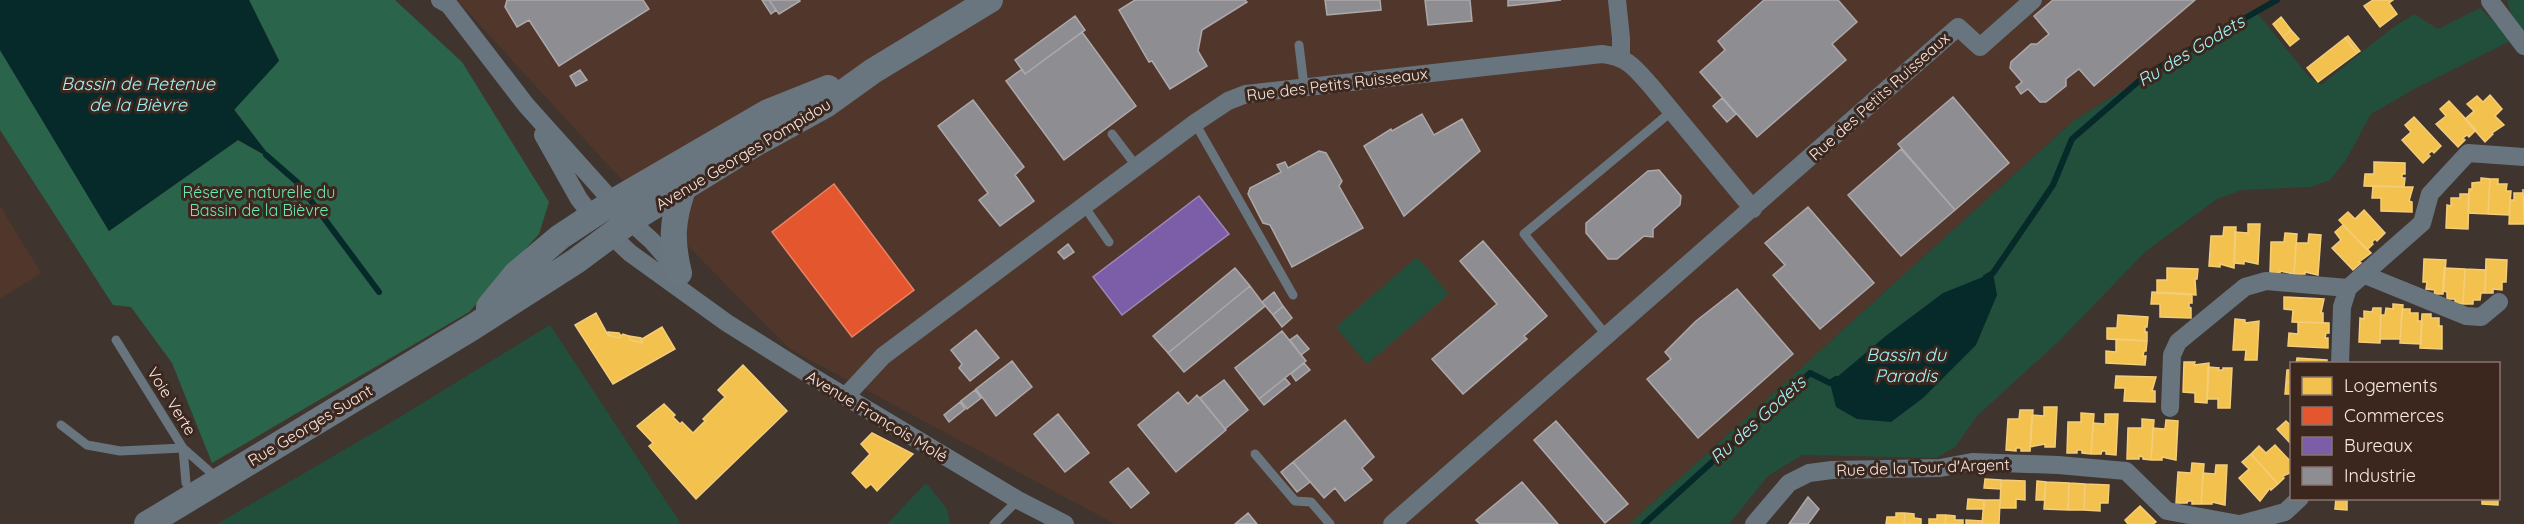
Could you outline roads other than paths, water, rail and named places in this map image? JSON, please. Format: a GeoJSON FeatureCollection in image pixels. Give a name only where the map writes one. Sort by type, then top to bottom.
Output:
{"type":"FeatureCollection","features":[{"type":"Feature","properties":{"kind":"main road","name":"Avenue Georges Pompidou"},"geometry":{"type":"LineString","coordinates":[[612,219],[683,189],[758,142],[827,105],[873,70],[988,1]]}},
{"type":"Feature","properties":{"kind":"main road","name":"Avenue Georges Pompidou"},"geometry":{"type":"LineString","coordinates":[[612,219],[768,112],[873,70]]}},
{"type":"Feature","properties":{"kind":"main road"},"geometry":{"type":"LineString","coordinates":[[679,273],[674,239],[674,216],[683,189]]}},
{"type":"Feature","properties":{"kind":"main road","name":"Rue Georges Suant"},"geometry":{"type":"LineString","coordinates":[[147,524],[473,327],[612,219]]}},
{"type":"Feature","properties":{"kind":"street"},"geometry":{"type":"LineString","coordinates":[[1617,0],[1621,57],[1636,69],[1753,208]]}},
{"type":"Feature","properties":{"kind":"street","name":"Rue des Petits Ruisseaux"},"geometry":{"type":"LineString","coordinates":[[1392,524],[1958,27],[1980,47],[2033,0]]}},
{"type":"Feature","properties":{"kind":"street"},"geometry":{"type":"LineString","coordinates":[[2490,1],[2524,46]]}},
{"type":"Feature","properties":{"kind":"street"},"geometry":{"type":"LineString","coordinates":[[449,2],[612,219]]}},
{"type":"Feature","properties":{"kind":"street","name":"Rue des Petits Ruisseaux"},"geometry":{"type":"LineString","coordinates":[[846,396],[883,356],[1195,123],[1228,101],[1246,94],[1304,86],[1602,54],[1621,57]]}},
{"type":"Feature","properties":{"kind":"street"},"geometry":{"type":"LineString","coordinates":[[526,105],[579,199],[612,219]]}},
{"type":"Feature","properties":{"kind":"street"},"geometry":{"type":"LineString","coordinates":[[2340,362],[2342,307],[2348,288],[2422,223],[2430,195],[2468,153],[2524,157]]}},
{"type":"Feature","properties":{"kind":"street","name":"Avenue François Molé"},"geometry":{"type":"LineString","coordinates":[[612,219],[652,241],[679,273],[696,298]]}},
{"type":"Feature","properties":{"kind":"street","name":"Avenue François Molé"},"geometry":{"type":"LineString","coordinates":[[612,219],[630,253],[727,322],[1018,500],[1065,524]]}},
{"type":"Feature","properties":{"kind":"street"},"geometry":{"type":"LineString","coordinates":[[2365,275],[2466,316],[2481,317],[2499,302]]}},
{"type":"Feature","properties":{"kind":"street"},"geometry":{"type":"LineString","coordinates":[[2170,408],[2172,355],[2178,342],[2245,287],[2266,281],[2348,288]]}},
{"type":"Feature","properties":{"kind":"street","name":"Rue de la Tour d'Argent"},"geometry":{"type":"LineString","coordinates":[[1754,524],[1789,483],[1809,473],[1832,470],[1940,468],[1972,462],[2058,465],[2126,471],[2167,511],[2240,524],[2285,512],[2298,500]]}},
{"type":"Feature","properties":{"kind":"lane"},"geometry":{"type":"LineString","coordinates":[[1299,45],[1304,86]]}},
{"type":"Feature","properties":{"kind":"lane"},"geometry":{"type":"LineString","coordinates":[[1607,336],[1524,234],[1672,111]]}},
{"type":"Feature","properties":{"kind":"lane"},"geometry":{"type":"LineString","coordinates":[[1195,123],[1293,295]]}},
{"type":"Feature","properties":{"kind":"lane"},"geometry":{"type":"LineString","coordinates":[[1112,134],[1137,166]]}},
{"type":"Feature","properties":{"kind":"lane"},"geometry":{"type":"LineString","coordinates":[[1084,206],[1109,242]]}},
{"type":"Feature","properties":{"kind":"lane","name":"Voie Verte"},"geometry":{"type":"LineString","coordinates":[[116,340],[183,448],[186,483]]}},
{"type":"Feature","properties":{"kind":"lane"},"geometry":{"type":"LineString","coordinates":[[61,425],[87,445],[120,451],[183,448],[218,480]]}},
{"type":"Feature","properties":{"kind":"lane"},"geometry":{"type":"LineString","coordinates":[[1255,454],[1295,501],[1311,501],[1330,524]]}},
{"type":"Feature","properties":{"kind":"lane"},"geometry":{"type":"LineString","coordinates":[[994,524],[1018,500]]}},
{"type":"Feature","properties":{"kind":"water","name":"Bassin de Retenue de la Bièvre"},"geometry":{"type":"Polygon","coordinates":[[[0,0],[249,0],[279,61],[234,110],[272,159],[238,140],[109,231],[0,50],[0,0]]]}},
{"type":"Feature","properties":{"kind":"water","name":"Bassin du Paradis"},"geometry":{"type":"Polygon","coordinates":[[[1993,273],[1997,295],[1976,345],[1923,398],[1891,422],[1857,419],[1836,407],[1830,383],[1887,335],[1943,293],[1993,273]]]}},
{"type":"Feature","properties":{"kind":"waterway","name":"Ru des Godets"},"geometry":{"type":"LineString","coordinates":[[1986,277],[1993,273],[2053,185],[2072,139],[2147,74],[2277,0]]}},
{"type":"Feature","properties":{"kind":"waterway"},"geometry":{"type":"LineString","coordinates":[[266,155],[297,182],[379,292]]}},
{"type":"Feature","properties":{"kind":"waterway","name":"Ru des Godets"},"geometry":{"type":"LineString","coordinates":[[1644,524],[1810,373],[1830,383],[1836,379]]}},
{"type":"Feature","properties":{"kind":"park label","name":"Réserve naturelle du Bassin de la Bièvre"},"geometry":{"type":"Point","coordinates":[259,201]}}]}
